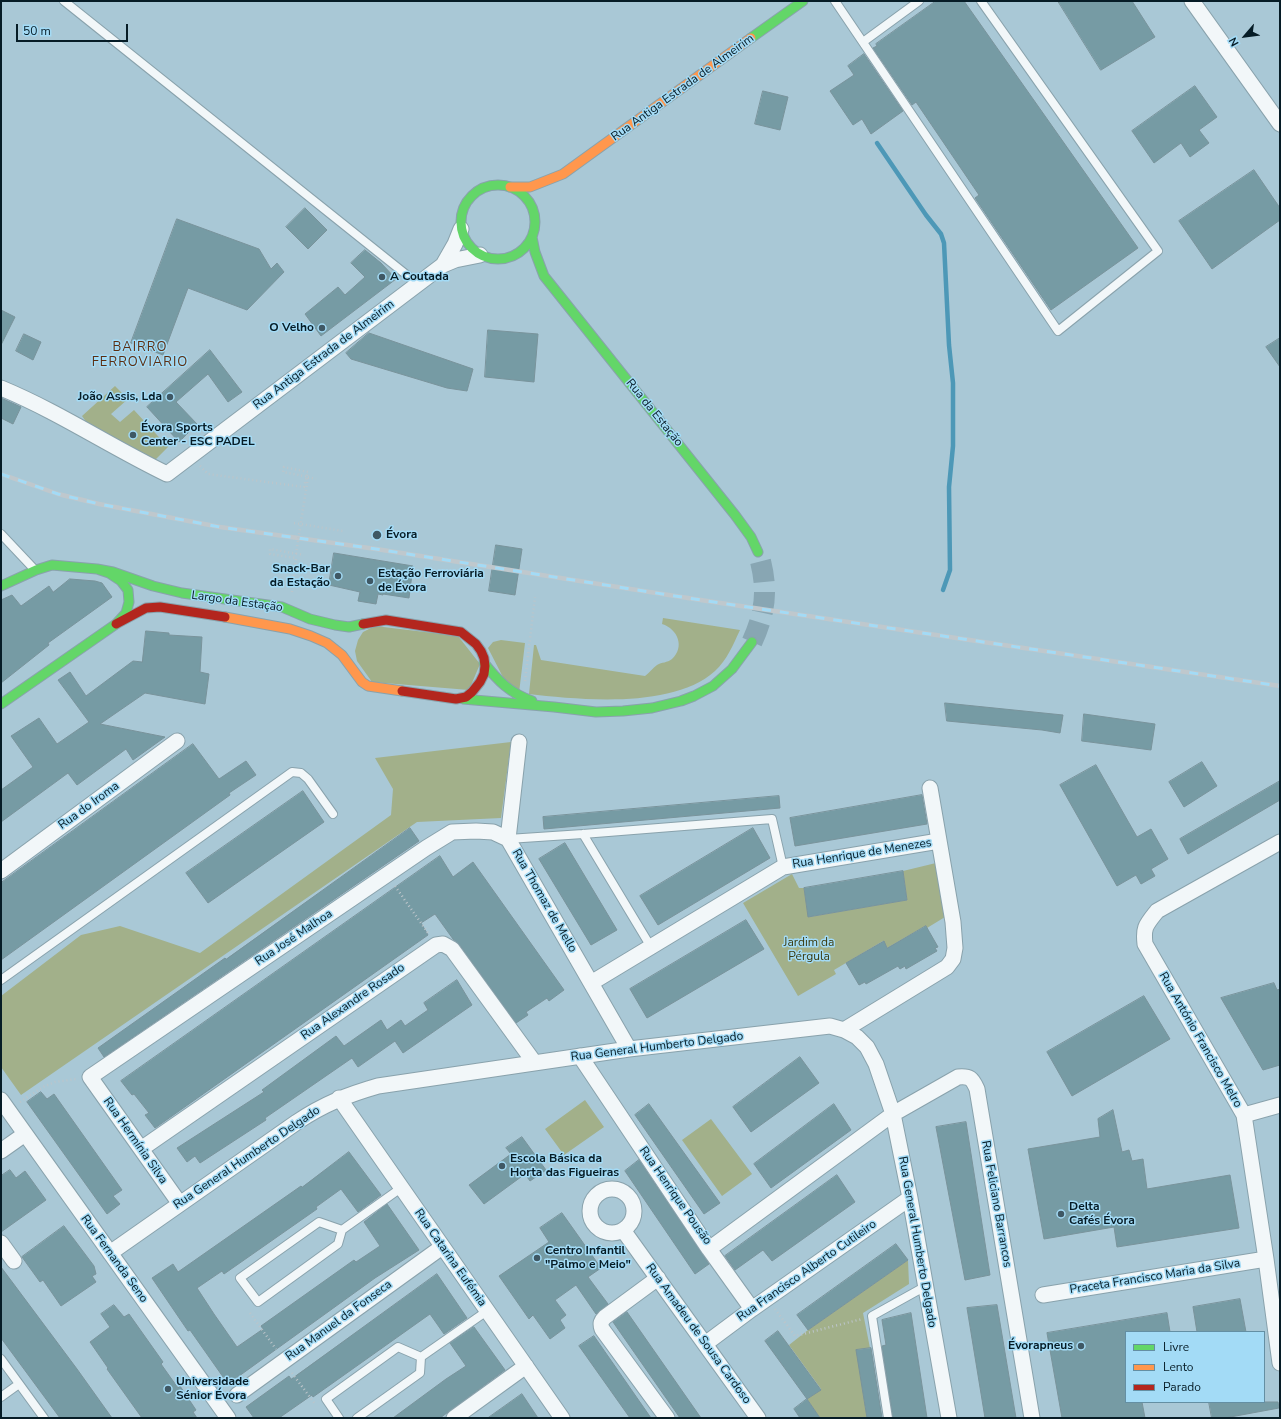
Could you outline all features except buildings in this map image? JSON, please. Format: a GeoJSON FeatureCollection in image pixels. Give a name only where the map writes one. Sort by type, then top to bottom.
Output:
{"type":"FeatureCollection","features":[{"type":"Feature","properties":{"kind":"street","name":"Rua Antiga Estrada de Almeirim"},"geometry":{"type":"LineString","coordinates":[[510,187],[530,187],[563,174],[803,1]]}},
{"type":"Feature","properties":{"kind":"street"},"geometry":{"type":"LineString","coordinates":[[1192,1],[1280,124]]}},
{"type":"Feature","properties":{"kind":"street","name":"Rua Antiga Estrada de Almeirim"},"geometry":{"type":"LineString","coordinates":[[551,190],[563,174]]}},
{"type":"Feature","properties":{"kind":"street"},"geometry":{"type":"LineString","coordinates":[[505,259],[522,251],[532,236],[535,228],[535,217],[526,197],[520,192],[510,187],[495,185],[477,191],[469,198],[461,218],[461,229],[467,243],[480,255],[489,258],[505,259],[521,263]]}},
{"type":"Feature","properties":{"kind":"street"},"geometry":{"type":"LineString","coordinates":[[535,217],[542,205]]}},
{"type":"Feature","properties":{"kind":"street","name":"Rua Antiga Estrada de Almeirim"},"geometry":{"type":"LineString","coordinates":[[443,265],[455,244],[461,229]]}},
{"type":"Feature","properties":{"kind":"street","name":"Rua da Estação"},"geometry":{"type":"LineString","coordinates":[[532,236],[535,252],[544,276]]}},
{"type":"Feature","properties":{"kind":"street","name":"Rua Antiga Estrada de Almeirim"},"geometry":{"type":"LineString","coordinates":[[1,388],[22,396],[68,420],[103,441],[168,474],[443,265],[455,260],[480,255]]}},
{"type":"Feature","properties":{"kind":"street","name":"Rua da Estação"},"geometry":{"type":"LineString","coordinates":[[531,267],[544,276],[735,514],[751,537],[758,552]]}},
{"type":"Feature","properties":{"kind":"street"},"geometry":{"type":"LineString","coordinates":[[1,586],[36,570],[52,565],[97,569],[109,573],[121,581],[128,590],[129,602],[126,613],[116,624],[1,704]]}},
{"type":"Feature","properties":{"kind":"street","name":"Largo da Estação"},"geometry":{"type":"LineString","coordinates":[[97,569],[113,572],[182,594],[282,607],[310,619],[335,625],[349,627],[386,620],[461,632],[478,644],[482,653],[485,673],[484,678],[476,688],[463,699],[456,699],[368,686],[362,682],[342,655],[322,641],[290,629],[257,622],[160,607],[146,608],[116,624]]}},
{"type":"Feature","properties":{"kind":"street","name":"Largo da Estação"},"geometry":{"type":"LineString","coordinates":[[354,636],[359,629],[378,621]]}},
{"type":"Feature","properties":{"kind":"street"},"geometry":{"type":"LineString","coordinates":[[463,699],[473,698],[510,704],[547,706],[596,712],[641,710],[683,700],[706,690],[721,678],[744,655],[752,642]]}},
{"type":"Feature","properties":{"kind":"street"},"geometry":{"type":"LineString","coordinates":[[351,654],[355,673]]}},
{"type":"Feature","properties":{"kind":"street"},"geometry":{"type":"LineString","coordinates":[[484,663],[495,678],[505,688],[514,694],[547,706]]}},
{"type":"Feature","properties":{"kind":"street","name":"Rua do Iroma"},"geometry":{"type":"LineString","coordinates":[[1,871],[177,742]]}},
{"type":"Feature","properties":{"kind":"street","name":"Rua Thomaz de Mello"},"geometry":{"type":"LineString","coordinates":[[518,742],[508,839],[629,1049]]}},
{"type":"Feature","properties":{"kind":"street"},"geometry":{"type":"LineString","coordinates":[[930,788],[939,841]]}},
{"type":"Feature","properties":{"kind":"street","name":"Rua José Malhoa"},"geometry":{"type":"LineString","coordinates":[[90,1078],[387,874],[452,832],[494,832],[508,839]]}},
{"type":"Feature","properties":{"kind":"street","name":"Rua Henrique de Menezes"},"geometry":{"type":"LineString","coordinates":[[591,983],[783,867],[939,841],[953,922],[956,948],[953,959],[947,967],[844,1030]]}},
{"type":"Feature","properties":{"kind":"street","name":"Rua António Francisco Melro"},"geometry":{"type":"LineString","coordinates":[[1280,842],[1157,911],[1149,921],[1144,931],[1145,944],[1244,1115],[1280,1363]]}},
{"type":"Feature","properties":{"kind":"street"},"geometry":{"type":"LineString","coordinates":[[436,944],[444,944],[452,949],[534,1062]]}},
{"type":"Feature","properties":{"kind":"street","name":"Rua Alexandre Rosado"},"geometry":{"type":"LineString","coordinates":[[141,1149],[436,944]]}},
{"type":"Feature","properties":{"kind":"street","name":"Rua General Humberto Delgado"},"geometry":{"type":"LineString","coordinates":[[110,1253],[316,1109],[339,1098],[378,1086],[534,1062],[629,1049],[830,1026],[844,1030],[857,1037],[867,1047],[876,1064],[893,1114],[910,1198],[949,1418]]}},
{"type":"Feature","properties":{"kind":"street","name":"Rua Henrique Pousão"},"geometry":{"type":"LineString","coordinates":[[580,1056],[709,1249],[893,1114]]}},
{"type":"Feature","properties":{"kind":"street","name":"Rua Feliciano Barrancos"},"geometry":{"type":"LineString","coordinates":[[893,1114],[958,1077],[966,1076],[972,1079],[977,1089],[1032,1418]]}},
{"type":"Feature","properties":{"kind":"street","name":"Rua Hermínia Silva"},"geometry":{"type":"LineString","coordinates":[[90,1078],[180,1204]]}},
{"type":"Feature","properties":{"kind":"street","name":"Rua Catarina Eufémia"},"geometry":{"type":"LineString","coordinates":[[339,1098],[562,1418]]}},
{"type":"Feature","properties":{"kind":"street","name":"Rua Fernanda Seno"},"geometry":{"type":"LineString","coordinates":[[5,1105],[228,1418]]}},
{"type":"Feature","properties":{"kind":"street"},"geometry":{"type":"LineString","coordinates":[[1244,1115],[1280,1105]]}},
{"type":"Feature","properties":{"kind":"street"},"geometry":{"type":"LineString","coordinates":[[1,1151],[25,1134]]}},
{"type":"Feature","properties":{"kind":"street","name":"Rua Francisco Alberto Cutileiro"},"geometry":{"type":"LineString","coordinates":[[705,1344],[752,1309],[910,1198]]}},
{"type":"Feature","properties":{"kind":"street","name":"Rua Amadeu de Sousa Cardoso"},"geometry":{"type":"LineString","coordinates":[[623,1230],[758,1418]]}},
{"type":"Feature","properties":{"kind":"street"},"geometry":{"type":"LineString","coordinates":[[1,1243],[14,1261]]}},
{"type":"Feature","properties":{"kind":"street","name":"Rua Manuel da Fonseca"},"geometry":{"type":"LineString","coordinates":[[237,1395],[442,1247]]}},
{"type":"Feature","properties":{"kind":"street"},"geometry":{"type":"LineString","coordinates":[[709,1249],[752,1309]]}},
{"type":"Feature","properties":{"kind":"street","name":"Praceta Francisco Maria da Silva"},"geometry":{"type":"LineString","coordinates":[[1043,1295],[1266,1259]]}},
{"type":"Feature","properties":{"kind":"street"},"geometry":{"type":"LineString","coordinates":[[658,1278],[604,1317],[601,1324],[602,1329],[667,1418]]}},
{"type":"Feature","properties":{"kind":"street"},"geometry":{"type":"LineString","coordinates":[[454,1418],[526,1366]]}},
{"type":"Feature","properties":{"kind":"lane"},"geometry":{"type":"LineString","coordinates":[[64,1],[418,284]]}},
{"type":"Feature","properties":{"kind":"lane"},"geometry":{"type":"LineString","coordinates":[[835,1],[1058,331],[1158,251],[981,1]]}},
{"type":"Feature","properties":{"kind":"lane"},"geometry":{"type":"LineString","coordinates":[[863,42],[920,1]]}},
{"type":"Feature","properties":{"kind":"lane"},"geometry":{"type":"LineString","coordinates":[[1,534],[36,570]]}},
{"type":"Feature","properties":{"kind":"lane"},"geometry":{"type":"LineString","coordinates":[[1,980],[292,772],[301,773],[308,779],[333,814]]}},
{"type":"Feature","properties":{"kind":"lane"},"geometry":{"type":"LineString","coordinates":[[508,839],[772,819],[783,867]]}},
{"type":"Feature","properties":{"kind":"lane"},"geometry":{"type":"LineString","coordinates":[[583,834],[651,947]]}},
{"type":"Feature","properties":{"kind":"lane"},"geometry":{"type":"LineString","coordinates":[[342,1230],[319,1222],[240,1278],[258,1302],[338,1244],[342,1230],[401,1188]]}},
{"type":"Feature","properties":{"kind":"lane"},"geometry":{"type":"LineString","coordinates":[[888,1418],[872,1316],[926,1286]]}},
{"type":"Feature","properties":{"kind":"lane"},"geometry":{"type":"LineString","coordinates":[[421,1357],[487,1311]]}},
{"type":"Feature","properties":{"kind":"lane"},"geometry":{"type":"LineString","coordinates":[[339,1418],[326,1399],[398,1347],[421,1357]]}},
{"type":"Feature","properties":{"kind":"lane"},"geometry":{"type":"LineString","coordinates":[[358,1418],[420,1373],[421,1357]]}},
{"type":"Feature","properties":{"kind":"lane"},"geometry":{"type":"LineString","coordinates":[[1,1359],[44,1418]]}},
{"type":"Feature","properties":{"kind":"lane"},"geometry":{"type":"LineString","coordinates":[[1,1397],[19,1384]]}},
{"type":"Feature","properties":{"kind":"path"},"geometry":{"type":"LineString","coordinates":[[190,457],[208,474],[304,487],[308,472],[284,467],[283,472],[299,476],[308,477],[316,479]]}},
{"type":"Feature","properties":{"kind":"path"},"geometry":{"type":"LineString","coordinates":[[296,554],[308,477]]}},
{"type":"Feature","properties":{"kind":"path"},"geometry":{"type":"LineString","coordinates":[[294,523],[343,531]]}},
{"type":"Feature","properties":{"kind":"path"},"geometry":{"type":"LineString","coordinates":[[291,599],[296,558],[270,554],[270,549],[304,555]]}},
{"type":"Feature","properties":{"kind":"path"},"geometry":{"type":"LineString","coordinates":[[525,683],[535,597]]}},
{"type":"Feature","properties":{"kind":"path"},"geometry":{"type":"LineString","coordinates":[[387,874],[436,944]]}},
{"type":"Feature","properties":{"kind":"path"},"geometry":{"type":"LineString","coordinates":[[5,1105],[49,1084],[90,1078]]}},
{"type":"Feature","properties":{"kind":"path"},"geometry":{"type":"LineString","coordinates":[[768,1298],[795,1336],[872,1316]]}},
{"type":"Feature","properties":{"kind":"green space","name":"Évora Sports Center - ESC PADEL"},"geometry":{"type":"Polygon","coordinates":[[[115,386],[128,399],[111,414],[120,422],[134,410],[168,447],[154,461],[87,423],[82,416],[115,386]]]}},
{"type":"Feature","properties":{"kind":"green space"},"geometry":{"type":"Polygon","coordinates":[[[663,618],[740,630],[726,657],[715,671],[697,683],[676,691],[651,697],[626,699],[574,698],[529,694],[534,645],[536,645],[541,660],[645,676],[657,665],[672,659],[678,649],[679,644],[676,634],[668,626],[662,624],[663,618]]]}},
{"type":"Feature","properties":{"kind":"green space"},"geometry":{"type":"Polygon","coordinates":[[[375,626],[458,636],[480,664],[469,690],[372,682],[357,661],[355,651],[358,640],[363,632],[375,626]]]}},
{"type":"Feature","properties":{"kind":"green space"},"geometry":{"type":"Polygon","coordinates":[[[501,640],[525,643],[519,693],[507,685],[488,648],[493,642],[501,640]]]}},
{"type":"Feature","properties":{"kind":"green space"},"geometry":{"type":"Polygon","coordinates":[[[511,742],[501,818],[417,822],[21,1095],[1,1067],[1,996],[81,935],[120,926],[200,953],[391,815],[393,789],[375,758],[511,742]]]}},
{"type":"Feature","properties":{"kind":"green space","name":"Jardim da Pérgula"},"geometry":{"type":"Polygon","coordinates":[[[936,863],[945,917],[927,928],[925,926],[887,948],[883,941],[834,970],[836,974],[798,996],[743,903],[792,874],[799,888],[804,888],[809,917],[907,900],[903,871],[936,863]]]}},
{"type":"Feature","properties":{"kind":"green space"},"geometry":{"type":"Polygon","coordinates":[[[585,1100],[604,1127],[564,1155],[545,1129],[585,1100]]]}},
{"type":"Feature","properties":{"kind":"green space"},"geometry":{"type":"Polygon","coordinates":[[[711,1119],[752,1174],[722,1196],[682,1140],[711,1119]]]}},
{"type":"Feature","properties":{"kind":"green space"},"geometry":{"type":"Polygon","coordinates":[[[908,1260],[909,1284],[863,1313],[870,1348],[857,1350],[867,1418],[820,1418],[807,1399],[821,1389],[789,1345],[908,1260]]]}},
{"type":"Feature","properties":{"kind":"waterway"},"geometry":{"type":"LineString","coordinates":[[877,143],[926,215],[941,234],[944,243],[949,345],[953,383],[953,446],[949,487],[950,570],[943,590]]}},
{"type":"Feature","properties":{"kind":"tunnel"},"geometry":{"type":"LineString","coordinates":[[752,642],[761,619],[764,597],[763,576],[758,552]]}},
{"type":"Feature","properties":{"kind":"railway"},"geometry":{"type":"LineString","coordinates":[[1,474],[58,494],[99,504],[220,527],[376,549],[707,601],[1280,686]]}},
{"type":"Feature","properties":{"kind":"traffic: fast"},"geometry":{"type":"LineString","coordinates":[[751,38],[803,1]]}},
{"type":"Feature","properties":{"kind":"traffic: fast"},"geometry":{"type":"LineString","coordinates":[[498,185],[519,191],[529,201],[535,222],[529,243],[519,253],[498,259],[477,253],[467,243],[461,222],[467,201],[477,191],[498,185]]}},
{"type":"Feature","properties":{"kind":"traffic: fast"},"geometry":{"type":"LineString","coordinates":[[532,237],[535,252],[544,276],[735,515],[751,537],[758,552]]}},
{"type":"Feature","properties":{"kind":"traffic: fast"},"geometry":{"type":"LineString","coordinates":[[1,586],[36,570],[52,565],[97,569],[109,573],[121,581],[128,590],[129,602],[126,613],[116,624],[1,704]]}},
{"type":"Feature","properties":{"kind":"traffic: fast"},"geometry":{"type":"LineString","coordinates":[[97,569],[113,572],[153,586],[182,593],[282,607],[310,619],[335,625],[349,627],[363,624]]}},
{"type":"Feature","properties":{"kind":"traffic: fast"},"geometry":{"type":"LineString","coordinates":[[463,699],[596,712],[652,708],[681,701],[713,686],[732,669],[752,642]]}},
{"type":"Feature","properties":{"kind":"traffic: fast"},"geometry":{"type":"LineString","coordinates":[[484,663],[505,686],[524,698],[532,701]]}},
{"type":"Feature","properties":{"kind":"traffic: slow"},"geometry":{"type":"LineString","coordinates":[[510,187],[530,187],[563,174],[751,38]]}},
{"type":"Feature","properties":{"kind":"traffic: slow"},"geometry":{"type":"LineString","coordinates":[[225,617],[290,629],[311,636],[327,643],[342,655],[362,682],[368,686],[402,691]]}},
{"type":"Feature","properties":{"kind":"traffic: jam"},"geometry":{"type":"LineString","coordinates":[[116,624],[146,608],[160,607],[225,617]]}},
{"type":"Feature","properties":{"kind":"traffic: jam"},"geometry":{"type":"LineString","coordinates":[[363,624],[386,620],[461,632],[476,644],[481,651],[484,658],[484,674],[480,682],[466,697],[456,699],[402,691]]}},
{"type":"Feature","properties":{"kind":"place","name":"A Coutada"},"geometry":{"type":"Point","coordinates":[382,277]}},
{"type":"Feature","properties":{"kind":"place","name":"O Velho"},"geometry":{"type":"Point","coordinates":[322,328]}},
{"type":"Feature","properties":{"kind":"place","name":"João Assis, Lda"},"geometry":{"type":"Point","coordinates":[170,397]}},
{"type":"Feature","properties":{"kind":"place","name":"Évora Sports Center - ESC PADEL"},"geometry":{"type":"Point","coordinates":[133,435]}},
{"type":"Feature","properties":{"kind":"place","name":"Évora"},"geometry":{"type":"Point","coordinates":[377,535]}},
{"type":"Feature","properties":{"kind":"place","name":"Snack-Bar da Estação"},"geometry":{"type":"Point","coordinates":[338,576]}},
{"type":"Feature","properties":{"kind":"place","name":"Estação Ferroviária de Évora"},"geometry":{"type":"Point","coordinates":[370,581]}},
{"type":"Feature","properties":{"kind":"place","name":"Escola Básica da Horta das Figueiras"},"geometry":{"type":"Point","coordinates":[502,1166]}},
{"type":"Feature","properties":{"kind":"place","name":"Delta Cafés Évora"},"geometry":{"type":"Point","coordinates":[1061,1214]}},
{"type":"Feature","properties":{"kind":"place","name":"Centro Infantil \"Palmo e Meio\""},"geometry":{"type":"Point","coordinates":[537,1258]}},
{"type":"Feature","properties":{"kind":"place","name":"Évorapneus"},"geometry":{"type":"Point","coordinates":[1081,1346]}},
{"type":"Feature","properties":{"kind":"place","name":"Universidade Sénior Évora"},"geometry":{"type":"Point","coordinates":[168,1389]}},
{"type":"Feature","properties":{"kind":"district","name":"BAIRRO FERROVIARIO"},"geometry":{"type":"Point","coordinates":[140,356]}}]}
